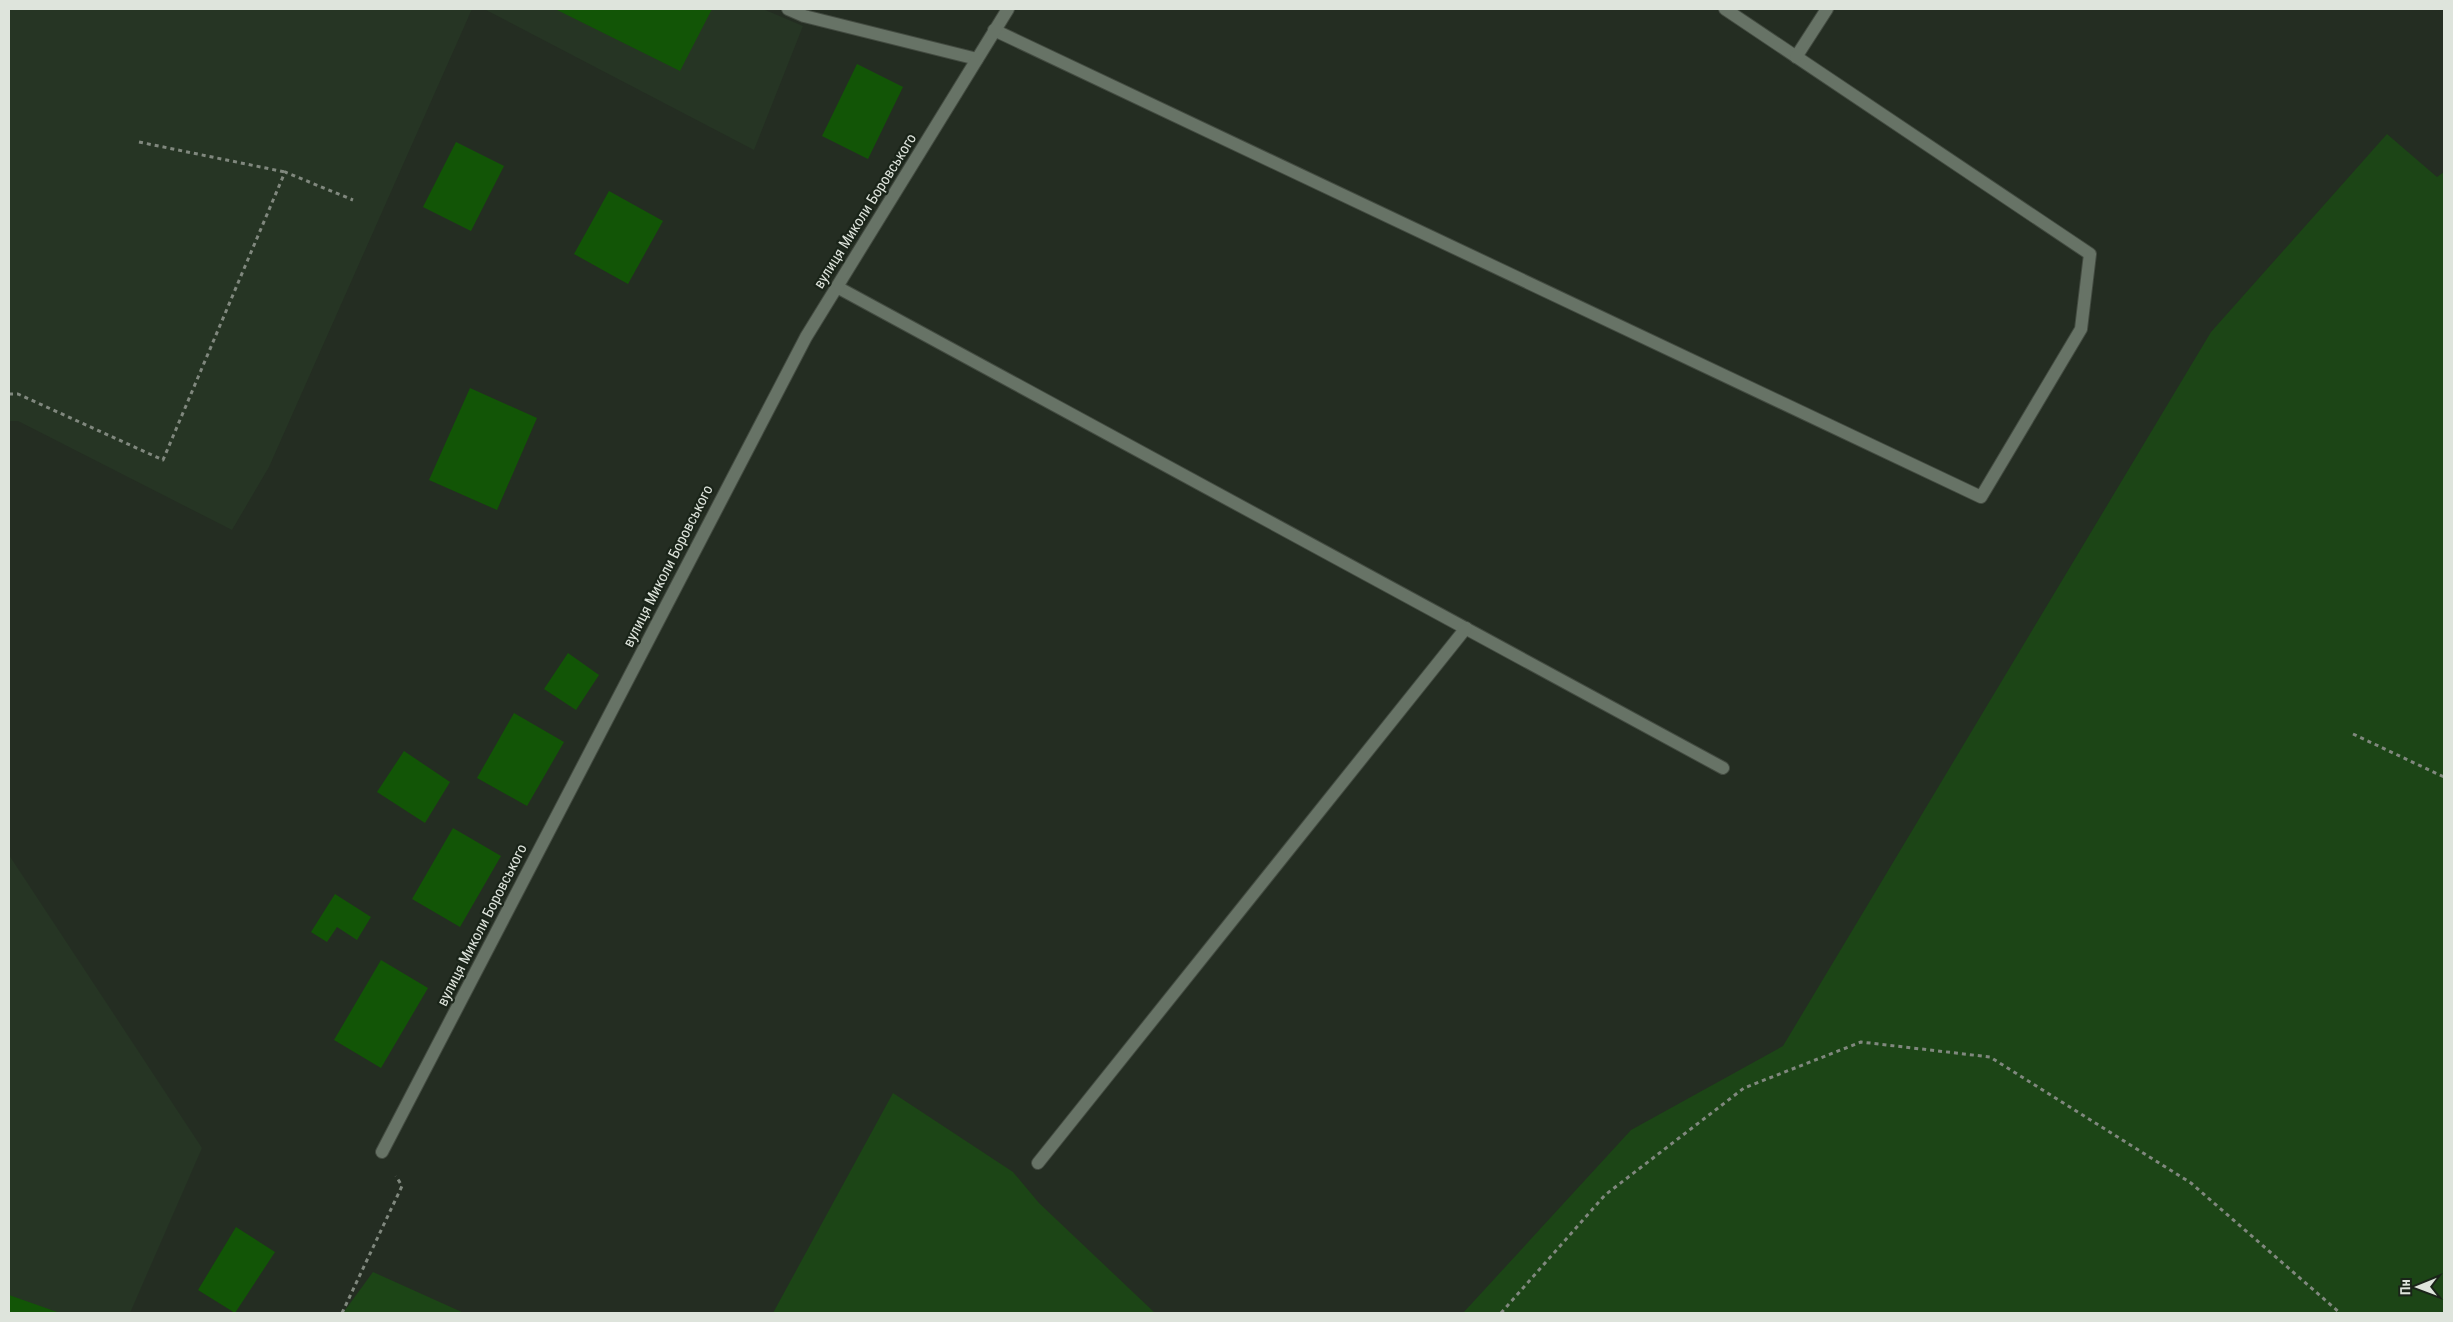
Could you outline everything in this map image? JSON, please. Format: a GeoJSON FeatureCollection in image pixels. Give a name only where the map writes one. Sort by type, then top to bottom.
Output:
{"type":"FeatureCollection","features":[{"type":"Feature","properties":{"kind":"street"},"geometry":{"type":"LineString","coordinates":[[788,9],[804,16],[977,60]]}},
{"type":"Feature","properties":{"kind":"street","name":"вулиця Миколи Боровського"},"geometry":{"type":"LineString","coordinates":[[382,1152],[806,337],[1008,9]]}},
{"type":"Feature","properties":{"kind":"street"},"geometry":{"type":"LineString","coordinates":[[994,30],[1981,497],[2081,330],[2090,254],[1725,9]]}},
{"type":"Feature","properties":{"kind":"street"},"geometry":{"type":"LineString","coordinates":[[1796,57],[1826,9]]}},
{"type":"Feature","properties":{"kind":"street"},"geometry":{"type":"LineString","coordinates":[[837,287],[1723,768]]}},
{"type":"Feature","properties":{"kind":"street"},"geometry":{"type":"LineString","coordinates":[[1038,1163],[1466,628]]}},
{"type":"Feature","properties":{"kind":"path"},"geometry":{"type":"LineString","coordinates":[[139,142],[285,172],[353,200]]}},
{"type":"Feature","properties":{"kind":"path"},"geometry":{"type":"LineString","coordinates":[[9,394],[18,394],[163,460],[285,172]]}},
{"type":"Feature","properties":{"kind":"path"},"geometry":{"type":"LineString","coordinates":[[2353,734],[2444,777]]}},
{"type":"Feature","properties":{"kind":"path"},"geometry":{"type":"LineString","coordinates":[[1501,1313],[1605,1196],[1744,1088],[1861,1042],[1990,1057],[2191,1183],[2340,1313]]}},
{"type":"Feature","properties":{"kind":"path"},"geometry":{"type":"LineString","coordinates":[[342,1313],[402,1186],[382,1152]]}},
{"type":"Feature","properties":{"kind":"shaded area"},"geometry":{"type":"Polygon","coordinates":[[[9,9],[472,9],[269,467],[232,530],[18,421],[9,421],[9,9]]]}},
{"type":"Feature","properties":{"kind":"shaded area"},"geometry":{"type":"Polygon","coordinates":[[[484,9],[763,9],[803,26],[754,150],[484,9]]]}},
{"type":"Feature","properties":{"kind":"shaded area"},"geometry":{"type":"Polygon","coordinates":[[[9,855],[202,1148],[130,1313],[9,1313],[9,855]]]}},
{"type":"Feature","properties":{"kind":"green space"},"geometry":{"type":"Polygon","coordinates":[[[2387,134],[2437,177],[2444,172],[2444,1313],[1463,1313],[1631,1130],[1783,1046],[2211,332],[2387,134]]]}},
{"type":"Feature","properties":{"kind":"green space"},"geometry":{"type":"Polygon","coordinates":[[[893,1093],[1013,1172],[1039,1203],[1155,1313],[773,1313],[893,1093]]]}},
{"type":"Feature","properties":{"kind":"green space"},"geometry":{"type":"Polygon","coordinates":[[[373,1272],[464,1313],[343,1313],[373,1272]]]}},
{"type":"Feature","properties":{"kind":"building"},"geometry":{"type":"Polygon","coordinates":[[[555,9],[646,10],[712,9],[680,71],[555,9]]]}},
{"type":"Feature","properties":{"kind":"building"},"geometry":{"type":"Polygon","coordinates":[[[857,64],[903,87],[868,159],[822,136],[857,64]]]}},
{"type":"Feature","properties":{"kind":"building"},"geometry":{"type":"Polygon","coordinates":[[[456,142],[504,166],[471,231],[423,207],[456,142]]]}},
{"type":"Feature","properties":{"kind":"building"},"geometry":{"type":"Polygon","coordinates":[[[609,191],[663,221],[628,284],[574,254],[609,191]]]}},
{"type":"Feature","properties":{"kind":"building"},"geometry":{"type":"Polygon","coordinates":[[[470,388],[537,418],[497,510],[429,480],[470,388]]]}},
{"type":"Feature","properties":{"kind":"building"},"geometry":{"type":"Polygon","coordinates":[[[568,653],[599,675],[576,710],[544,689],[568,653]]]}},
{"type":"Feature","properties":{"kind":"building"},"geometry":{"type":"Polygon","coordinates":[[[514,713],[564,742],[527,806],[477,778],[514,713]]]}},
{"type":"Feature","properties":{"kind":"building"},"geometry":{"type":"Polygon","coordinates":[[[404,751],[450,782],[425,823],[377,792],[404,751]]]}},
{"type":"Feature","properties":{"kind":"building"},"geometry":{"type":"Polygon","coordinates":[[[453,828],[501,856],[460,927],[412,899],[453,828]]]}},
{"type":"Feature","properties":{"kind":"building"},"geometry":{"type":"Polygon","coordinates":[[[335,894],[371,917],[357,940],[337,927],[327,942],[311,932],[335,894]]]}},
{"type":"Feature","properties":{"kind":"building"},"geometry":{"type":"Polygon","coordinates":[[[381,960],[428,988],[381,1068],[334,1040],[381,960]]]}},
{"type":"Feature","properties":{"kind":"building"},"geometry":{"type":"Polygon","coordinates":[[[236,1227],[275,1252],[235,1313],[198,1290],[236,1227]]]}},
{"type":"Feature","properties":{"kind":"building"},"geometry":{"type":"Polygon","coordinates":[[[9,1295],[60,1313],[9,1313],[9,1295]]]}}]}
